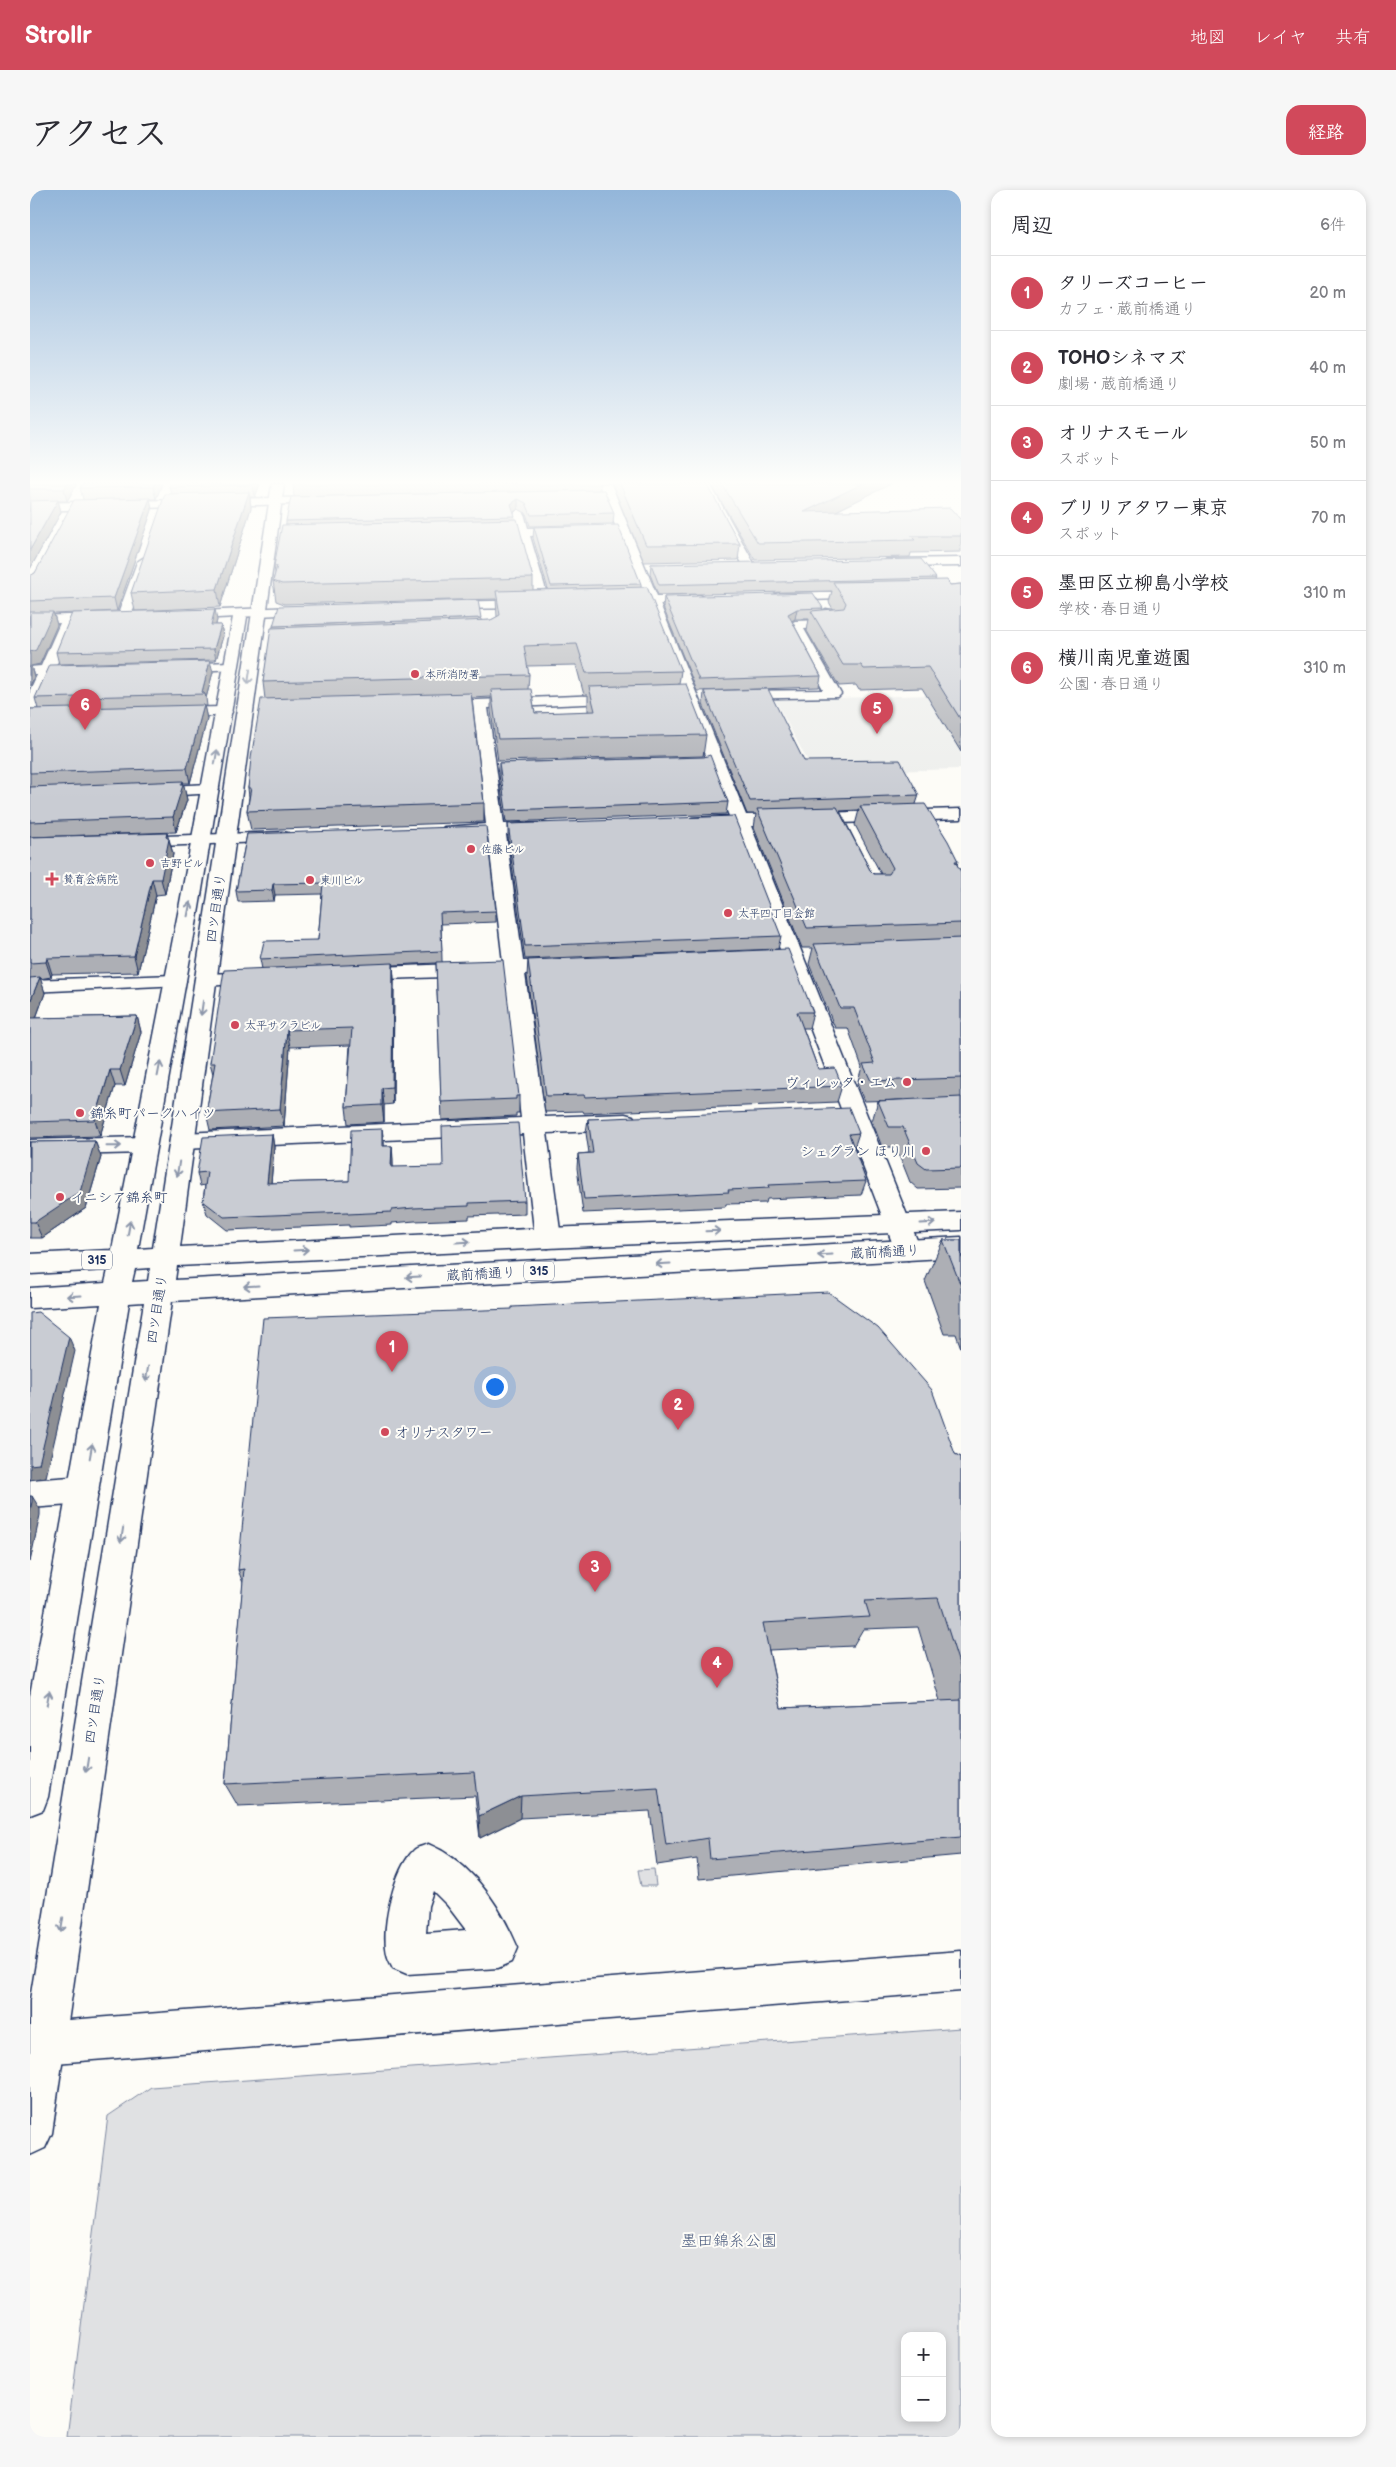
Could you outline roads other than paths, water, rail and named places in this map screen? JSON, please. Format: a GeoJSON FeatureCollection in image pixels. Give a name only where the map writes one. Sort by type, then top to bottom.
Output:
{"type":"FeatureCollection","features":[{"type":"Feature","properties":{"kind":"street"},"geometry":{"type":"LineString","coordinates":[[124,617],[134,589]]}},
{"type":"Feature","properties":{"kind":"street","name":"四ツ目通り"},"geometry":{"type":"LineString","coordinates":[[30,2133],[37,2044],[160,1291],[226,838],[252,711],[262,643],[259,612],[264,589]]}},
{"type":"Feature","properties":{"kind":"street"},"geometry":{"type":"LineString","coordinates":[[539,589],[543,604]]}},
{"type":"Feature","properties":{"kind":"street"},"geometry":{"type":"LineString","coordinates":[[646,589],[682,698],[738,821],[795,957],[908,1250]]}},
{"type":"Feature","properties":{"kind":"street"},"geometry":{"type":"LineString","coordinates":[[759,598],[884,595]]}},
{"type":"Feature","properties":{"kind":"street"},"geometry":{"type":"LineString","coordinates":[[682,698],[833,694],[795,625],[833,624],[816,596]]}},
{"type":"Feature","properties":{"kind":"street"},"geometry":{"type":"LineString","coordinates":[[598,602],[712,599]]}},
{"type":"Feature","properties":{"kind":"street"},"geometry":{"type":"LineString","coordinates":[[429,607],[487,612],[561,603]]}},
{"type":"Feature","properties":{"kind":"street","name":"四ツ目通り"},"geometry":{"type":"LineString","coordinates":[[30,1797],[36,1733],[84,1490],[123,1259],[202,839],[242,606]]}},
{"type":"Feature","properties":{"kind":"street"},"geometry":{"type":"LineString","coordinates":[[160,616],[242,606],[259,612],[324,609]]}},
{"type":"Feature","properties":{"kind":"street"},"geometry":{"type":"LineString","coordinates":[[30,620],[142,617]]}},
{"type":"Feature","properties":{"kind":"street"},"geometry":{"type":"LineString","coordinates":[[34,714],[46,671],[69,619]]}},
{"type":"Feature","properties":{"kind":"street"},"geometry":{"type":"LineString","coordinates":[[163,668],[231,666]]}},
{"type":"Feature","properties":{"kind":"street"},"geometry":{"type":"LineString","coordinates":[[30,671],[95,670]]}},
{"type":"Feature","properties":{"kind":"street"},"geometry":{"type":"LineString","coordinates":[[420,705],[638,699]]}},
{"type":"Feature","properties":{"kind":"street"},"geometry":{"type":"LineString","coordinates":[[480,703],[497,768],[494,829],[514,968],[548,1238]]}},
{"type":"Feature","properties":{"kind":"street"},"geometry":{"type":"LineString","coordinates":[[148,714],[224,712]]}},
{"type":"Feature","properties":{"kind":"street"},"geometry":{"type":"LineString","coordinates":[[126,792],[210,789]]}},
{"type":"Feature","properties":{"kind":"street"},"geometry":{"type":"LineString","coordinates":[[680,823],[961,814]]}},
{"type":"Feature","properties":{"kind":"street"},"geometry":{"type":"LineString","coordinates":[[925,815],[935,832]]}},
{"type":"Feature","properties":{"kind":"street"},"geometry":{"type":"LineString","coordinates":[[840,818],[849,835]]}},
{"type":"Feature","properties":{"kind":"street"},"geometry":{"type":"LineString","coordinates":[[433,831],[563,827]]}},
{"type":"Feature","properties":{"kind":"street"},"geometry":{"type":"LineString","coordinates":[[118,842],[297,836]]}},
{"type":"Feature","properties":{"kind":"street"},"geometry":{"type":"LineString","coordinates":[[334,975],[581,965]]}},
{"type":"Feature","properties":{"kind":"street"},"geometry":{"type":"LineString","coordinates":[[206,980],[284,977]]}},
{"type":"Feature","properties":{"kind":"street"},"geometry":{"type":"LineString","coordinates":[[30,986],[175,981]]}},
{"type":"Feature","properties":{"kind":"street"},"geometry":{"type":"LineString","coordinates":[[830,1112],[879,1110]]}},
{"type":"Feature","properties":{"kind":"street"},"geometry":{"type":"LineString","coordinates":[[182,1141],[649,1120]]}},
{"type":"Feature","properties":{"kind":"street"},"geometry":{"type":"LineString","coordinates":[[30,1148],[144,1145]]}},
{"type":"Feature","properties":{"kind":"street","name":"蔵前橋通り"},"geometry":{"type":"LineString","coordinates":[[30,1264],[548,1238],[961,1221]]}},
{"type":"Feature","properties":{"kind":"street","name":"蔵前橋通り"},"geometry":{"type":"LineString","coordinates":[[30,1298],[961,1248]]}},
{"type":"Feature","properties":{"kind":"street"},"geometry":{"type":"LineString","coordinates":[[30,1494],[84,1490]]}},
{"type":"Feature","properties":{"kind":"street"},"geometry":{"type":"LineString","coordinates":[[37,2044],[961,1971]]}},
{"type":"Feature","properties":{"kind":"place","name":"本所消防署"},"geometry":{"type":"Point","coordinates":[415,674]}},
{"type":"Feature","properties":{"kind":"place","name":"横川南児童遊園"},"geometry":{"type":"Point","coordinates":[85,730]}},
{"type":"Feature","properties":{"kind":"place","name":"墨田区立柳島小学校"},"geometry":{"type":"Point","coordinates":[877,734]}},
{"type":"Feature","properties":{"kind":"place","name":"佐藤ビル"},"geometry":{"type":"Point","coordinates":[471,849]}},
{"type":"Feature","properties":{"kind":"place","name":"吉野ビル"},"geometry":{"type":"Point","coordinates":[150,863]}},
{"type":"Feature","properties":{"kind":"place","name":"賛育会病院"},"geometry":{"type":"Point","coordinates":[52,879]}},
{"type":"Feature","properties":{"kind":"place","name":"東川ビル"},"geometry":{"type":"Point","coordinates":[310,880]}},
{"type":"Feature","properties":{"kind":"place","name":"太平四丁目会館"},"geometry":{"type":"Point","coordinates":[728,913]}},
{"type":"Feature","properties":{"kind":"place","name":"太平サクラビル"},"geometry":{"type":"Point","coordinates":[235,1025]}},
{"type":"Feature","properties":{"kind":"place","name":"ヴィレッタ・エム"},"geometry":{"type":"Point","coordinates":[907,1082]}},
{"type":"Feature","properties":{"kind":"place","name":"錦糸町パークハイツ"},"geometry":{"type":"Point","coordinates":[80,1113]}},
{"type":"Feature","properties":{"kind":"place","name":"シェグラン ほり川"},"geometry":{"type":"Point","coordinates":[926,1151]}},
{"type":"Feature","properties":{"kind":"place","name":"イニシア錦糸町"},"geometry":{"type":"Point","coordinates":[60,1197]}},
{"type":"Feature","properties":{"kind":"place","name":"タリーズコーヒー"},"geometry":{"type":"Point","coordinates":[392,1372]}},
{"type":"Feature","properties":{"kind":"place","name":"TOHOシネマズ"},"geometry":{"type":"Point","coordinates":[678,1430]}},
{"type":"Feature","properties":{"kind":"place","name":"オリナスタワー"},"geometry":{"type":"Point","coordinates":[385,1432]}},
{"type":"Feature","properties":{"kind":"place","name":"オリナスモール"},"geometry":{"type":"Point","coordinates":[595,1592]}},
{"type":"Feature","properties":{"kind":"place","name":"ブリリアタワー東京"},"geometry":{"type":"Point","coordinates":[717,1688]}},
{"type":"Feature","properties":{"kind":"park label","name":"墨田錦糸公園"},"geometry":{"type":"Point","coordinates":[729,2241]}}]}
